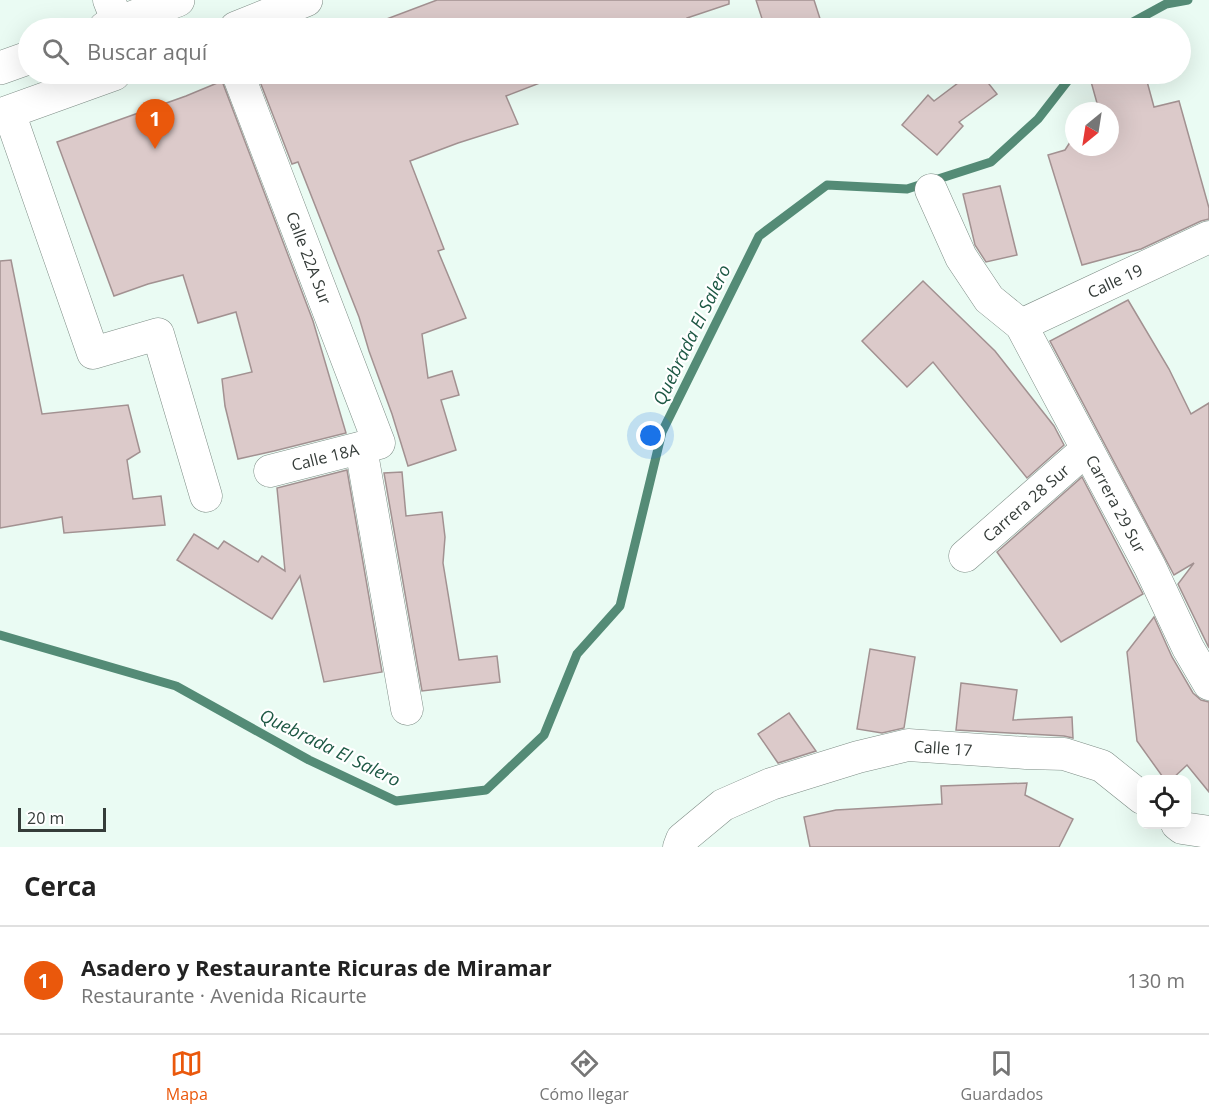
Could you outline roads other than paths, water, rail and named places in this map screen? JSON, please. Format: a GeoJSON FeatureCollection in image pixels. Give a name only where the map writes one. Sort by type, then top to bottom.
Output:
{"type":"FeatureCollection","features":[{"type":"Feature","properties":{"kind":"main road"},"geometry":{"type":"LineString","coordinates":[[110,17],[178,0]]}},
{"type":"Feature","properties":{"kind":"main road"},"geometry":{"type":"LineString","coordinates":[[261,18],[306,0]]}},
{"type":"Feature","properties":{"kind":"main road"},"geometry":{"type":"LineString","coordinates":[[0,68],[18,62]]}},
{"type":"Feature","properties":{"kind":"main road"},"geometry":{"type":"LineString","coordinates":[[5,113],[86,84]]}},
{"type":"Feature","properties":{"kind":"street","name":"Calle 22A Sur"},"geometry":{"type":"LineString","coordinates":[[242,84],[370,445],[407,709]]}},
{"type":"Feature","properties":{"kind":"street"},"geometry":{"type":"LineString","coordinates":[[5,113],[93,353],[158,334],[206,496]]}},
{"type":"Feature","properties":{"kind":"street"},"geometry":{"type":"LineString","coordinates":[[931,190],[961,257],[988,299],[1022,325]]}},
{"type":"Feature","properties":{"kind":"street","name":"Calle 19"},"geometry":{"type":"LineString","coordinates":[[1022,325],[1209,237]]}},
{"type":"Feature","properties":{"kind":"street","name":"Carrera 29 Sur"},"geometry":{"type":"LineString","coordinates":[[1022,325],[1150,567],[1188,648],[1209,684]]}},
{"type":"Feature","properties":{"kind":"street","name":"Calle 18A"},"geometry":{"type":"LineString","coordinates":[[270,471],[370,445]]}},
{"type":"Feature","properties":{"kind":"street","name":"Carrera 28 Sur"},"geometry":{"type":"LineString","coordinates":[[965,556],[1087,449]]}},
{"type":"Feature","properties":{"kind":"street","name":"Calle 17"},"geometry":{"type":"LineString","coordinates":[[688,844],[723,805],[771,784],[858,757],[908,745],[1064,754],[1102,766],[1137,794]]}},
{"type":"Feature","properties":{"kind":"street"},"geometry":{"type":"LineString","coordinates":[[1189,829],[1209,832]]}},
{"type":"Feature","properties":{"kind":"waterway","name":"Quebrada El Salero"},"geometry":{"type":"LineString","coordinates":[[1140,18],[1166,4],[1188,0]]}},
{"type":"Feature","properties":{"kind":"waterway","name":"Quebrada El Salero"},"geometry":{"type":"LineString","coordinates":[[0,635],[176,686],[309,760],[396,801],[486,790],[544,735],[577,654],[620,606],[662,432],[759,236],[827,185],[907,189],[991,162],[1038,119],[1065,84]]}},
{"type":"Feature","properties":{"kind":"place","name":"Asadero y Restaurante Ricuras de Miramar"},"geometry":{"type":"Point","coordinates":[155,149]}}]}
